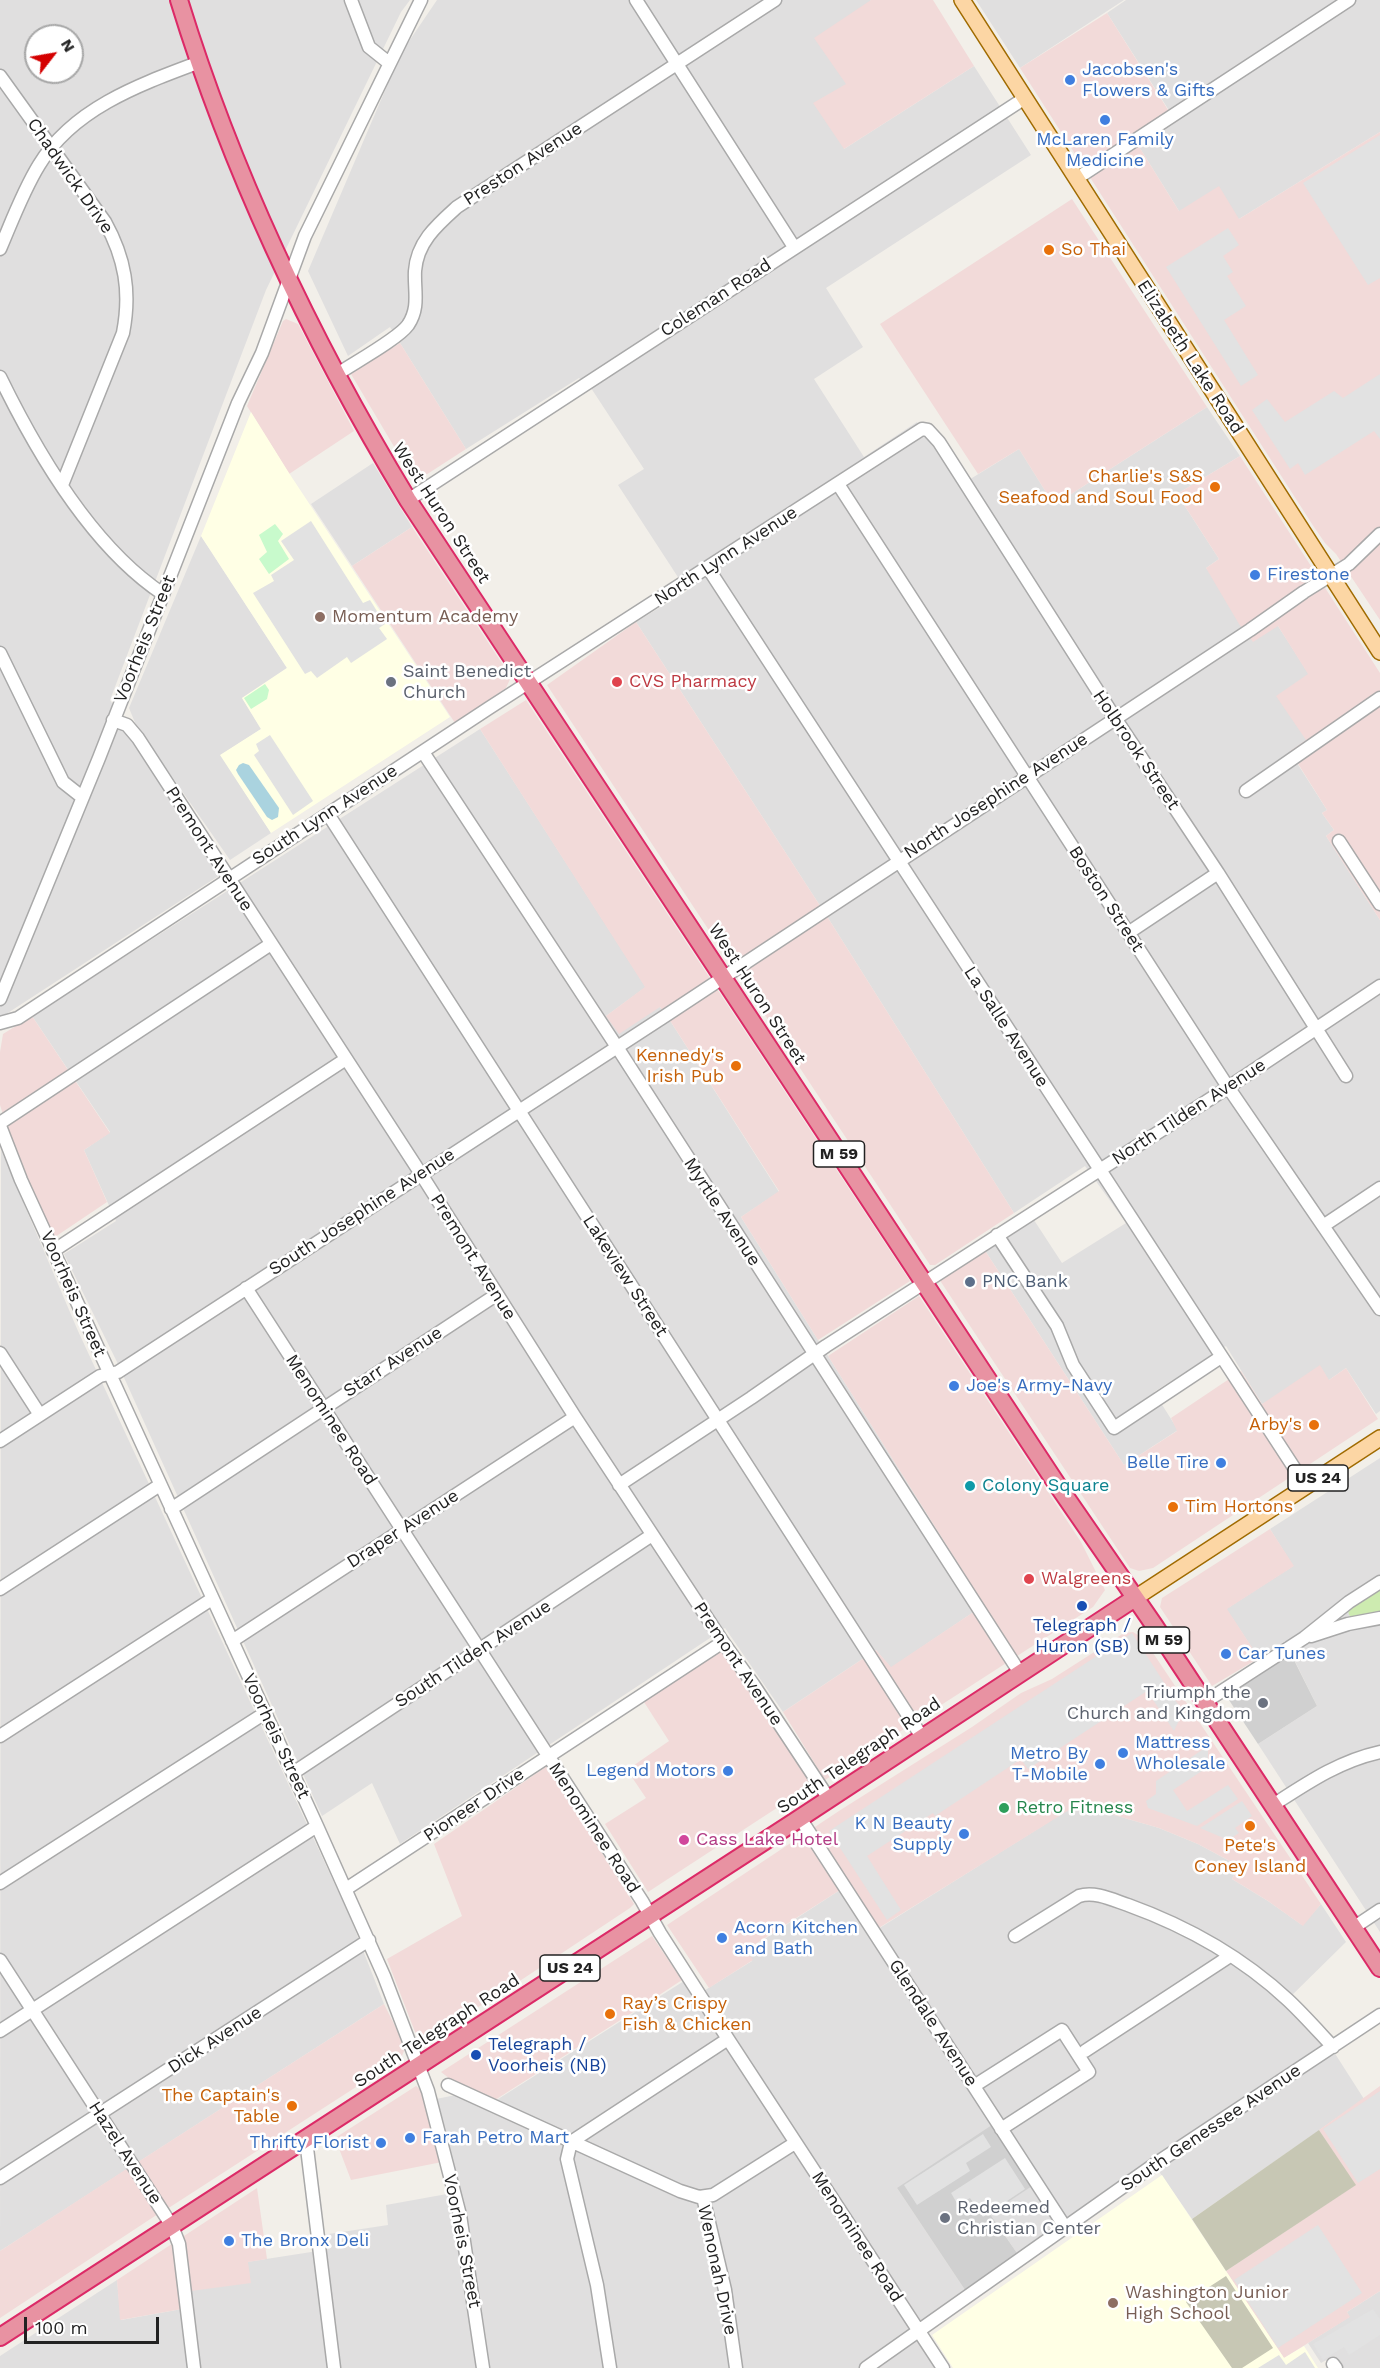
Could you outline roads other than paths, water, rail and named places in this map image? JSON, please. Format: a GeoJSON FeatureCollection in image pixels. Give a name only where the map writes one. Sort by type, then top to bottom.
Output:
{"type":"FeatureCollection","features":[{"type":"Feature","properties":{"kind":"highway","name":"West Huron Street"},"geometry":{"type":"LineString","coordinates":[[179,0],[244,180],[288,279],[336,375],[408,500],[1380,1968]]}},
{"type":"Feature","properties":{"kind":"highway","name":"South Telegraph Road"},"geometry":{"type":"LineString","coordinates":[[0,2337],[306,2140],[1135,1598]]}},
{"type":"Feature","properties":{"kind":"main road","name":"Elizabeth Lake Road"},"geometry":{"type":"LineString","coordinates":[[962,0],[1380,652]]}},
{"type":"Feature","properties":{"kind":"main road","name":"US 24"},"geometry":{"type":"LineString","coordinates":[[1135,1598],[1380,1438]]}},
{"type":"Feature","properties":{"kind":"street"},"geometry":{"type":"LineString","coordinates":[[351,0],[369,47],[389,63]]}},
{"type":"Feature","properties":{"kind":"street","name":"Voorheis Street"},"geometry":{"type":"LineString","coordinates":[[0,999],[3,982],[82,797],[238,403],[262,353],[305,237],[421,0]]}},
{"type":"Feature","properties":{"kind":"street"},"geometry":{"type":"LineString","coordinates":[[636,0],[794,247]]}},
{"type":"Feature","properties":{"kind":"street","name":"Preston Avenue"},"geometry":{"type":"LineString","coordinates":[[336,375],[406,328],[416,310],[415,270],[420,249],[432,228],[457,207],[775,0]]}},
{"type":"Feature","properties":{"kind":"street"},"geometry":{"type":"LineString","coordinates":[[1076,178],[1349,0]]}},
{"type":"Feature","properties":{"kind":"street"},"geometry":{"type":"LineString","coordinates":[[0,249],[29,183],[39,164],[51,149],[81,121],[117,96],[200,62]]}},
{"type":"Feature","properties":{"kind":"street","name":"Chadwick Drive"},"geometry":{"type":"LineString","coordinates":[[0,76],[98,213],[114,238],[123,264],[127,291],[127,313],[123,333],[62,485]]}},
{"type":"Feature","properties":{"kind":"street","name":"Coleman Road"},"geometry":{"type":"LineString","coordinates":[[408,500],[1025,98]]}},
{"type":"Feature","properties":{"kind":"street"},"geometry":{"type":"LineString","coordinates":[[0,377],[19,416],[62,485],[121,561],[163,594]]}},
{"type":"Feature","properties":{"kind":"street","name":"North Lynn Avenue"},"geometry":{"type":"LineString","coordinates":[[528,682],[922,429]]}},
{"type":"Feature","properties":{"kind":"street","name":"Holbrook Street"},"geometry":{"type":"LineString","coordinates":[[922,429],[928,430],[939,442],[1115,718],[1218,873],[1346,1076]]}},
{"type":"Feature","properties":{"kind":"street","name":"Boston Street"},"geometry":{"type":"LineString","coordinates":[[838,484],[1228,1087],[1380,1310]]}},
{"type":"Feature","properties":{"kind":"street","name":"North Josephine Avenue"},"geometry":{"type":"LineString","coordinates":[[722,977],[1349,564],[1380,534]]}},
{"type":"Feature","properties":{"kind":"street","name":"La Salle Avenue"},"geometry":{"type":"LineString","coordinates":[[708,568],[1306,1486]]}},
{"type":"Feature","properties":{"kind":"street"},"geometry":{"type":"LineString","coordinates":[[0,653],[63,782],[82,797]]}},
{"type":"Feature","properties":{"kind":"street","name":"South Lynn Avenue"},"geometry":{"type":"LineString","coordinates":[[0,1023],[18,1018],[528,682]]}},
{"type":"Feature","properties":{"kind":"street"},"geometry":{"type":"LineString","coordinates":[[1246,790],[1380,698]]}},
{"type":"Feature","properties":{"kind":"street","name":"Premont Avenue"},"geometry":{"type":"LineString","coordinates":[[113,720],[127,725],[138,738],[421,1174],[574,1417],[829,1799]]}},
{"type":"Feature","properties":{"kind":"street","name":"Myrtle Avenue"},"geometry":{"type":"LineString","coordinates":[[423,752],[1020,1673]]}},
{"type":"Feature","properties":{"kind":"street","name":"Lakeview Street"},"geometry":{"type":"LineString","coordinates":[[328,814],[922,1737]]}},
{"type":"Feature","properties":{"kind":"street"},"geometry":{"type":"LineString","coordinates":[[1339,841],[1380,904]]}},
{"type":"Feature","properties":{"kind":"street"},"geometry":{"type":"LineString","coordinates":[[1128,933],[1218,873]]}},
{"type":"Feature","properties":{"kind":"street"},"geometry":{"type":"LineString","coordinates":[[0,1124],[271,945]]}},
{"type":"Feature","properties":{"kind":"street","name":"South Josephine Avenue"},"geometry":{"type":"LineString","coordinates":[[0,1441],[100,1377],[118,1372],[722,977]]}},
{"type":"Feature","properties":{"kind":"street","name":"North Tilden Avenue"},"geometry":{"type":"LineString","coordinates":[[924,1282],[1228,1087],[1380,986]]}},
{"type":"Feature","properties":{"kind":"street"},"geometry":{"type":"LineString","coordinates":[[53,1251],[346,1059]]}},
{"type":"Feature","properties":{"kind":"street","name":"Voorheis Street"},"geometry":{"type":"LineString","coordinates":[[0,1124],[2,1142],[369,1940],[428,2091],[463,2228],[483,2368]]}},
{"type":"Feature","properties":{"kind":"street"},"geometry":{"type":"LineString","coordinates":[[1323,1226],[1380,1188]]}},
{"type":"Feature","properties":{"kind":"street"},"geometry":{"type":"LineString","coordinates":[[997,1235],[1057,1326],[1073,1365],[1114,1428],[1221,1357]]}},
{"type":"Feature","properties":{"kind":"street"},"geometry":{"type":"LineString","coordinates":[[619,1485],[924,1282]]}},
{"type":"Feature","properties":{"kind":"street","name":"Menominee Road"},"geometry":{"type":"LineString","coordinates":[[246,1288],[795,2143],[943,2368]]}},
{"type":"Feature","properties":{"kind":"street","name":"Starr Avenue"},"geometry":{"type":"LineString","coordinates":[[171,1509],[496,1295]]}},
{"type":"Feature","properties":{"kind":"street"},"geometry":{"type":"LineString","coordinates":[[0,1353],[40,1415]]}},
{"type":"Feature","properties":{"kind":"street","name":"Draper Avenue"},"geometry":{"type":"LineString","coordinates":[[232,1641],[574,1417]]}},
{"type":"Feature","properties":{"kind":"street"},"geometry":{"type":"LineString","coordinates":[[0,1588],[160,1485]]}},
{"type":"Feature","properties":{"kind":"street","name":"South Tilden Avenue"},"geometry":{"type":"LineString","coordinates":[[293,1773],[652,1535]]}},
{"type":"Feature","properties":{"kind":"street"},"geometry":{"type":"LineString","coordinates":[[1204,1702],[1304,1638],[1349,1602],[1380,1582]]}},
{"type":"Feature","properties":{"kind":"street"},"geometry":{"type":"LineString","coordinates":[[0,1736],[212,1599]]}},
{"type":"Feature","properties":{"kind":"street"},"geometry":{"type":"LineString","coordinates":[[1304,1638],[1348,1624],[1380,1618]]}},
{"type":"Feature","properties":{"kind":"street","name":"Pioneer Drive"},"geometry":{"type":"LineString","coordinates":[[346,1890],[723,1642]]}},
{"type":"Feature","properties":{"kind":"street"},"geometry":{"type":"LineString","coordinates":[[0,1883],[265,1713]]}},
{"type":"Feature","properties":{"kind":"street"},"geometry":{"type":"LineString","coordinates":[[1273,1805],[1326,1771],[1380,1752]]}},
{"type":"Feature","properties":{"kind":"street","name":"Glendale Avenue"},"geometry":{"type":"LineString","coordinates":[[800,1818],[1065,2227]]}},
{"type":"Feature","properties":{"kind":"street"},"geometry":{"type":"LineString","coordinates":[[0,2031],[317,1826]]}},
{"type":"Feature","properties":{"kind":"street"},"geometry":{"type":"LineString","coordinates":[[1014,1936],[1076,1897],[1091,1894],[1158,1917],[1230,1956],[1287,1999],[1333,2047]]}},
{"type":"Feature","properties":{"kind":"street"},"geometry":{"type":"LineString","coordinates":[[1353,1928],[1380,1910]]}},
{"type":"Feature","properties":{"kind":"street","name":"Dick Avenue"},"geometry":{"type":"LineString","coordinates":[[0,2178],[369,1940]]}},
{"type":"Feature","properties":{"kind":"street"},"geometry":{"type":"LineString","coordinates":[[1085,2051],[1230,1956]]}},
{"type":"Feature","properties":{"kind":"street","name":"Hazel Avenue"},"geometry":{"type":"LineString","coordinates":[[0,1960],[172,2226],[179,2244],[194,2368]]}},
{"type":"Feature","properties":{"kind":"street","name":"South Genessee Avenue"},"geometry":{"type":"LineString","coordinates":[[866,2368],[1158,2162],[1380,2015]]}},
{"type":"Feature","properties":{"kind":"street"},"geometry":{"type":"LineString","coordinates":[[974,2086],[1062,2030],[1089,2072],[1001,2129]]}},
{"type":"Feature","properties":{"kind":"street"},"geometry":{"type":"LineString","coordinates":[[610,2368],[593,2264],[567,2159],[571,2142],[728,2039]]}},
{"type":"Feature","properties":{"kind":"street","name":"Wenonah Drive"},"geometry":{"type":"LineString","coordinates":[[448,2085],[680,2191],[704,2197],[724,2290],[736,2368]]}},
{"type":"Feature","properties":{"kind":"street"},"geometry":{"type":"LineString","coordinates":[[306,2140],[334,2368]]}},
{"type":"Feature","properties":{"kind":"street"},"geometry":{"type":"LineString","coordinates":[[704,2197],[717,2193],[795,2143]]}},
{"type":"Feature","properties":{"kind":"water"},"geometry":{"type":"Polygon","coordinates":[[[243,763],[249,765],[279,808],[278,817],[272,820],[267,817],[238,774],[236,770],[243,763]]]}},
{"type":"Feature","properties":{"kind":"place","name":"Jacobsen's Flowers & Gifts"},"geometry":{"type":"Point","coordinates":[1070,80]}},
{"type":"Feature","properties":{"kind":"place","name":"McLaren Family Medicine"},"geometry":{"type":"Point","coordinates":[1105,120]}},
{"type":"Feature","properties":{"kind":"place","name":"So Thai"},"geometry":{"type":"Point","coordinates":[1049,250]}},
{"type":"Feature","properties":{"kind":"place","name":"Charlie's S&S Seafood and Soul Food"},"geometry":{"type":"Point","coordinates":[1215,487]}},
{"type":"Feature","properties":{"kind":"place","name":"Firestone"},"geometry":{"type":"Point","coordinates":[1255,575]}},
{"type":"Feature","properties":{"kind":"place","name":"Momentum Academy"},"geometry":{"type":"Point","coordinates":[320,617]}},
{"type":"Feature","properties":{"kind":"place","name":"Saint Benedict Church"},"geometry":{"type":"Point","coordinates":[391,682]}},
{"type":"Feature","properties":{"kind":"place","name":"CVS Pharmacy"},"geometry":{"type":"Point","coordinates":[617,682]}},
{"type":"Feature","properties":{"kind":"place","name":"Kennedy's Irish Pub"},"geometry":{"type":"Point","coordinates":[736,1066]}},
{"type":"Feature","properties":{"kind":"place","name":"PNC Bank"},"geometry":{"type":"Point","coordinates":[970,1282]}},
{"type":"Feature","properties":{"kind":"place","name":"Joe's Army-Navy"},"geometry":{"type":"Point","coordinates":[954,1386]}},
{"type":"Feature","properties":{"kind":"place","name":"Arby's"},"geometry":{"type":"Point","coordinates":[1314,1425]}},
{"type":"Feature","properties":{"kind":"place","name":"Belle Tire"},"geometry":{"type":"Point","coordinates":[1221,1463]}},
{"type":"Feature","properties":{"kind":"place","name":"Colony Square"},"geometry":{"type":"Point","coordinates":[970,1486]}},
{"type":"Feature","properties":{"kind":"place","name":"Tim Hortons"},"geometry":{"type":"Point","coordinates":[1173,1507]}},
{"type":"Feature","properties":{"kind":"place","name":"Walgreens"},"geometry":{"type":"Point","coordinates":[1029,1579]}},
{"type":"Feature","properties":{"kind":"place","name":"Telegraph / Huron (SB)"},"geometry":{"type":"Point","coordinates":[1082,1606]}},
{"type":"Feature","properties":{"kind":"place","name":"Car Tunes"},"geometry":{"type":"Point","coordinates":[1226,1654]}},
{"type":"Feature","properties":{"kind":"place","name":"Triumph the Church and Kingdom"},"geometry":{"type":"Point","coordinates":[1263,1703]}},
{"type":"Feature","properties":{"kind":"place","name":"Mattress Wholesale"},"geometry":{"type":"Point","coordinates":[1123,1753]}},
{"type":"Feature","properties":{"kind":"place","name":"Metro By T-Mobile"},"geometry":{"type":"Point","coordinates":[1100,1764]}},
{"type":"Feature","properties":{"kind":"place","name":"Legend Motors"},"geometry":{"type":"Point","coordinates":[728,1771]}},
{"type":"Feature","properties":{"kind":"place","name":"Retro Fitness"},"geometry":{"type":"Point","coordinates":[1004,1808]}},
{"type":"Feature","properties":{"kind":"place","name":"Pete's Coney Island"},"geometry":{"type":"Point","coordinates":[1250,1826]}},
{"type":"Feature","properties":{"kind":"place","name":"K N Beauty Supply"},"geometry":{"type":"Point","coordinates":[964,1834]}},
{"type":"Feature","properties":{"kind":"place","name":"Cass Lake Hotel"},"geometry":{"type":"Point","coordinates":[684,1840]}},
{"type":"Feature","properties":{"kind":"place","name":"Acorn Kitchen and Bath"},"geometry":{"type":"Point","coordinates":[722,1938]}},
{"type":"Feature","properties":{"kind":"place","name":"Ray’s Crispy Fish & Chicken"},"geometry":{"type":"Point","coordinates":[610,2014]}},
{"type":"Feature","properties":{"kind":"place","name":"Telegraph / Voorheis (NB)"},"geometry":{"type":"Point","coordinates":[476,2055]}},
{"type":"Feature","properties":{"kind":"place","name":"The Captain's Table"},"geometry":{"type":"Point","coordinates":[292,2106]}},
{"type":"Feature","properties":{"kind":"place","name":"Farah Petro Mart"},"geometry":{"type":"Point","coordinates":[410,2138]}},
{"type":"Feature","properties":{"kind":"place","name":"Thrifty Florist"},"geometry":{"type":"Point","coordinates":[381,2143]}},
{"type":"Feature","properties":{"kind":"place","name":"Redeemed Christian Center"},"geometry":{"type":"Point","coordinates":[945,2218]}},
{"type":"Feature","properties":{"kind":"place","name":"The Bronx Deli"},"geometry":{"type":"Point","coordinates":[229,2241]}},
{"type":"Feature","properties":{"kind":"place","name":"Washington Junior High School"},"geometry":{"type":"Point","coordinates":[1113,2303]}}]}
